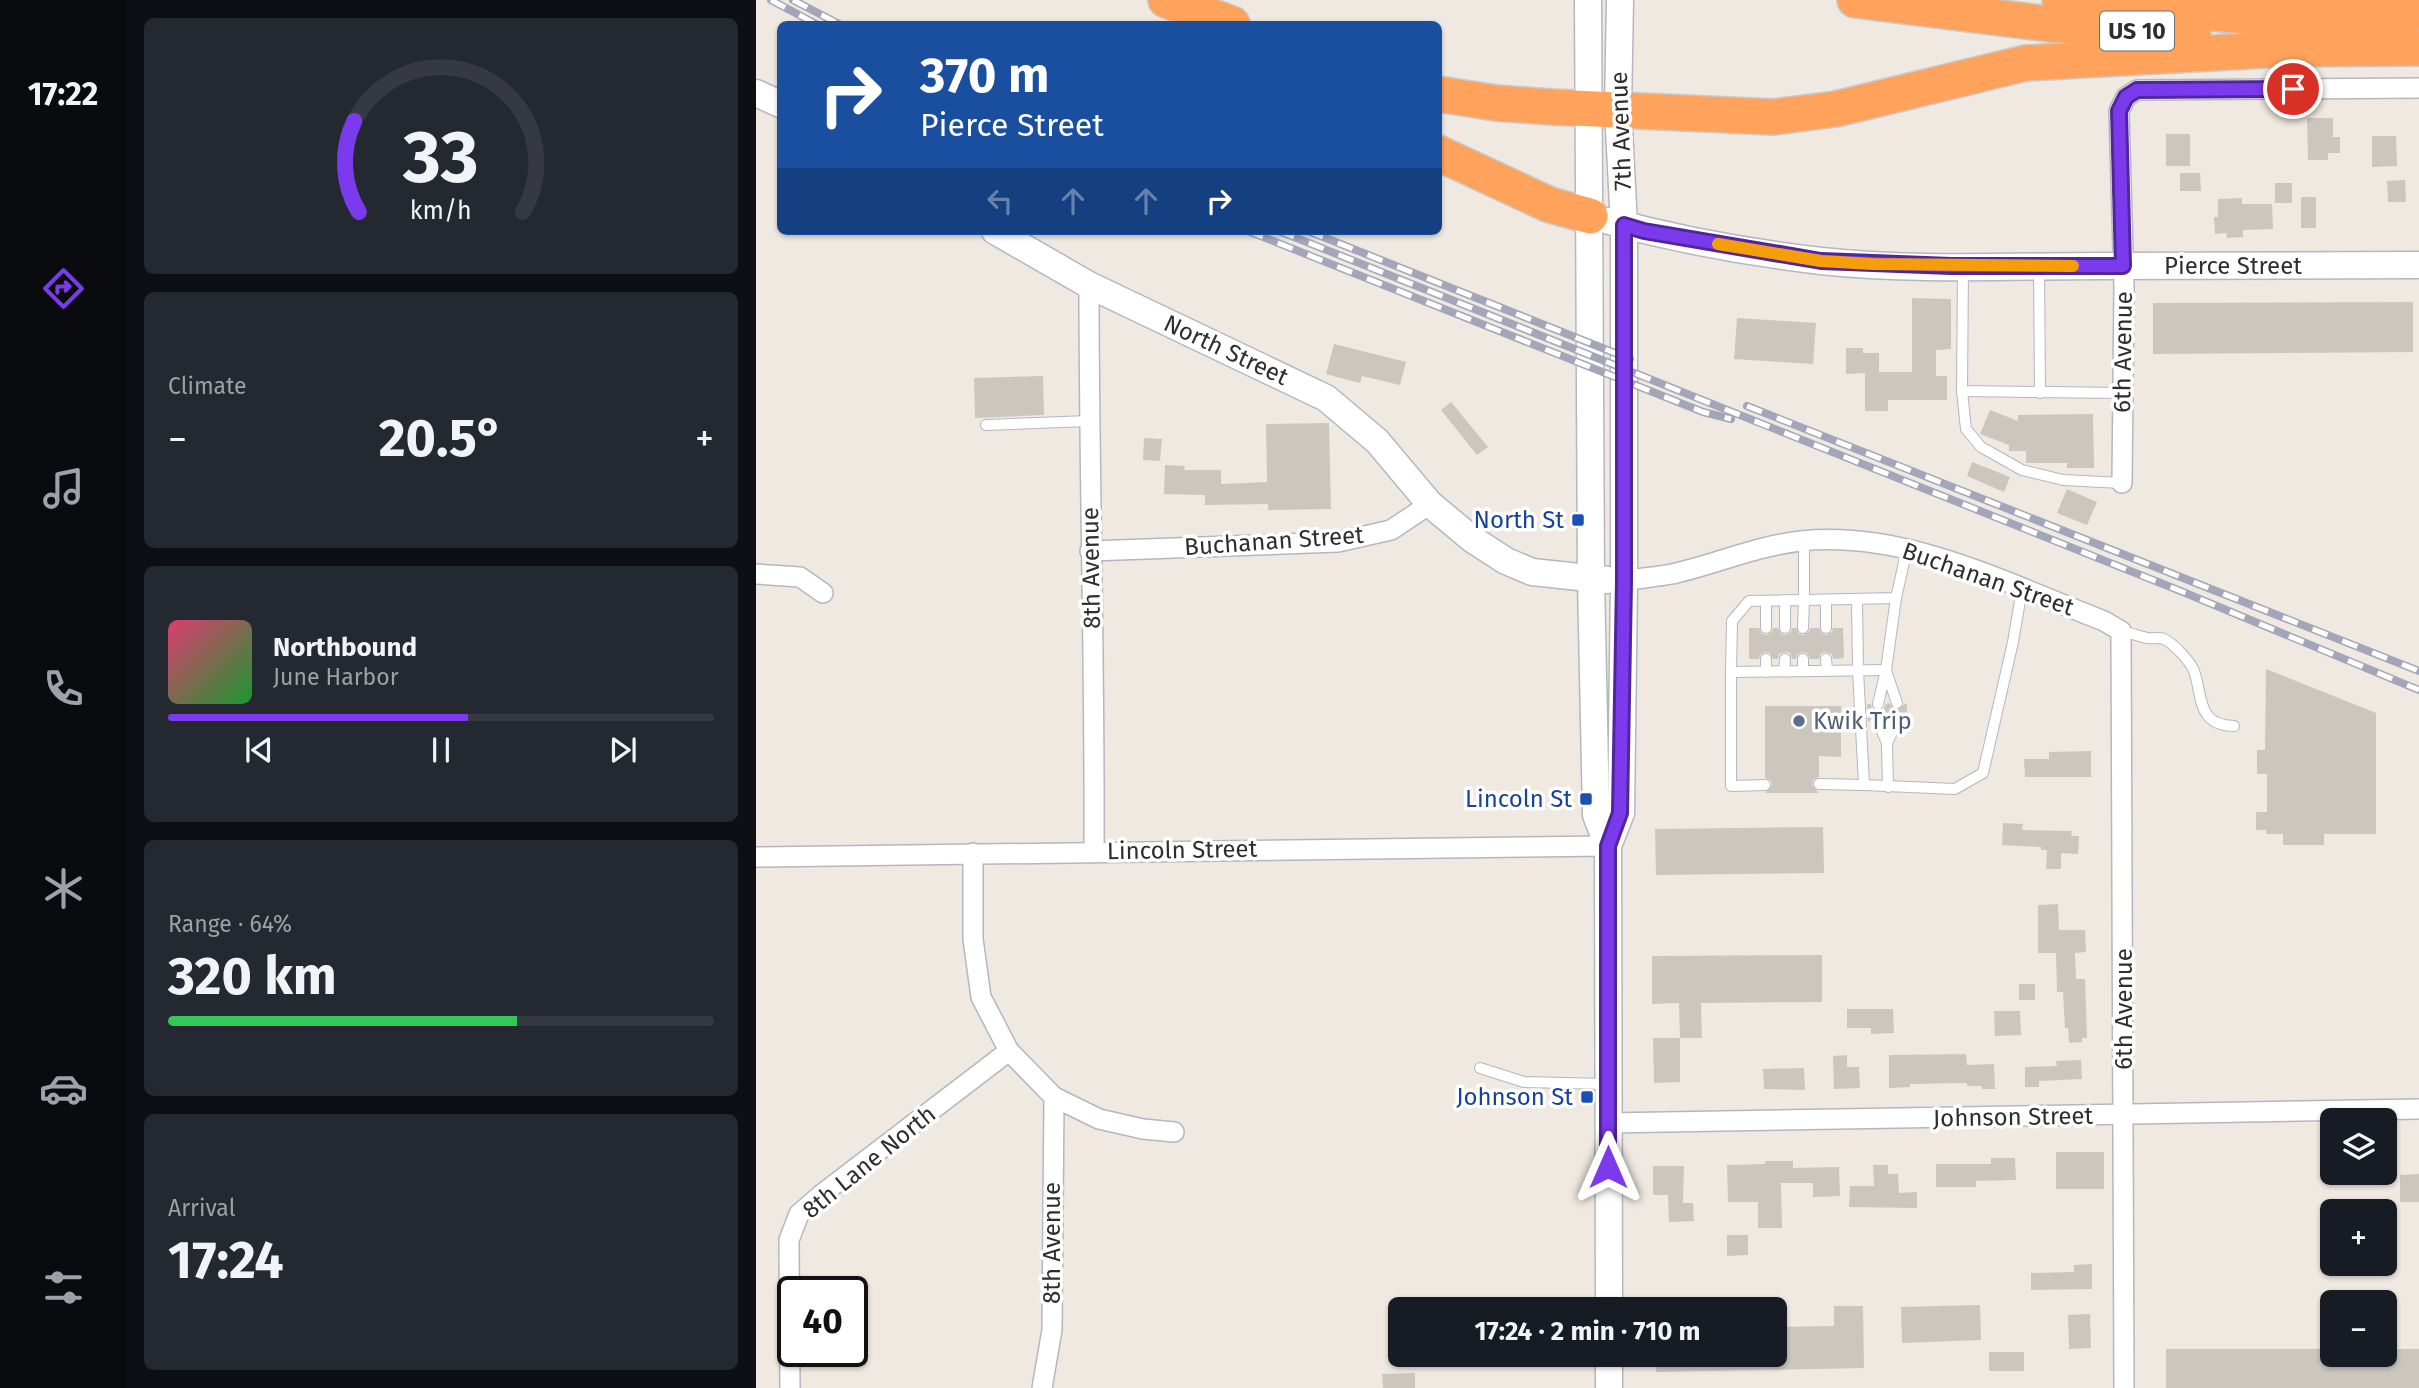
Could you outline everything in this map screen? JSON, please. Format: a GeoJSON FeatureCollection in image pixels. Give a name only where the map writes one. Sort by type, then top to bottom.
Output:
{"type":"FeatureCollection","features":[{"type":"Feature","properties":{"kind":"highway"},"geometry":{"type":"LineString","coordinates":[[1166,0],[1224,21]]}},
{"type":"Feature","properties":{"kind":"highway","name":"US 10"},"geometry":{"type":"LineString","coordinates":[[1855,0],[2062,25],[2147,32],[2289,37],[2419,48]]}},
{"type":"Feature","properties":{"kind":"highway","name":"US 10"},"geometry":{"type":"LineString","coordinates":[[2060,0],[2247,16],[2419,13]]}},
{"type":"Feature","properties":{"kind":"highway"},"geometry":{"type":"LineString","coordinates":[[2304,0],[2375,4],[2419,13]]}},
{"type":"Feature","properties":{"kind":"highway"},"geometry":{"type":"LineString","coordinates":[[1442,94],[1496,103],[1773,117],[1836,109],[2026,63],[2286,49],[2419,48]]}},
{"type":"Feature","properties":{"kind":"highway"},"geometry":{"type":"LineString","coordinates":[[1447,160],[1550,205],[1590,216]]}},
{"type":"Feature","properties":{"kind":"street"},"geometry":{"type":"LineString","coordinates":[[1588,0],[1604,110],[1590,216],[1591,580],[1596,815],[1608,846]]}},
{"type":"Feature","properties":{"kind":"street","name":"7th Avenue"},"geometry":{"type":"LineString","coordinates":[[1609,1297],[1608,846],[1620,813],[1624,581],[1624,225],[1604,110],[1620,0]]}},
{"type":"Feature","properties":{"kind":"street","name":"6th Avenue"},"geometry":{"type":"LineString","coordinates":[[2122,483],[2123,266],[2119,111],[2126,97],[2137,90],[2419,88]]}},
{"type":"Feature","properties":{"kind":"street","name":"Pierce Street"},"geometry":{"type":"LineString","coordinates":[[1590,216],[1644,231],[1821,261],[1963,266],[2419,265]]}},
{"type":"Feature","properties":{"kind":"street","name":"North Street"},"geometry":{"type":"LineString","coordinates":[[1002,235],[1089,285],[1326,398],[1377,441],[1430,504]]}},
{"type":"Feature","properties":{"kind":"street","name":"8th Avenue"},"geometry":{"type":"LineString","coordinates":[[1089,285],[1090,551],[1095,705],[1094,851]]}},
{"type":"Feature","properties":{"kind":"street","name":"Buchanan Street"},"geometry":{"type":"LineString","coordinates":[[1090,551],[1338,542],[1391,530],[1430,504],[1472,539],[1506,561],[1532,572],[1591,580],[1624,581],[1673,573],[1765,546],[1804,541],[1848,540],[1930,554],[2104,621],[2121,631]]}},
{"type":"Feature","properties":{"kind":"street"},"geometry":{"type":"LineString","coordinates":[[756,574],[800,577],[823,593]]}},
{"type":"Feature","properties":{"kind":"street","name":"6th Avenue"},"geometry":{"type":"LineString","coordinates":[[2121,631],[2124,1388]]}},
{"type":"Feature","properties":{"kind":"street","name":"Lincoln Street"},"geometry":{"type":"LineString","coordinates":[[756,858],[1094,851],[1608,846]]}},
{"type":"Feature","properties":{"kind":"street"},"geometry":{"type":"LineString","coordinates":[[973,853],[973,939],[981,997],[1009,1051],[1054,1097],[1099,1119],[1143,1129],[1174,1132]]}},
{"type":"Feature","properties":{"kind":"street","name":"8th Lane North"},"geometry":{"type":"LineString","coordinates":[[790,1388],[789,1240],[799,1214],[1009,1051]]}},
{"type":"Feature","properties":{"kind":"street","name":"8th Avenue"},"geometry":{"type":"LineString","coordinates":[[1042,1388],[1052,1330],[1054,1097]]}},
{"type":"Feature","properties":{"kind":"street","name":"Johnson Street"},"geometry":{"type":"LineString","coordinates":[[1608,1123],[2419,1109]]}},
{"type":"Feature","properties":{"kind":"street"},"geometry":{"type":"LineString","coordinates":[[1609,1367],[1609,1388]]}},
{"type":"Feature","properties":{"kind":"lane"},"geometry":{"type":"LineString","coordinates":[[1963,266],[1962,391],[1966,429],[1981,447],[2022,470],[2063,480],[2122,483]]}},
{"type":"Feature","properties":{"kind":"lane"},"geometry":{"type":"LineString","coordinates":[[2039,266],[2040,393]]}},
{"type":"Feature","properties":{"kind":"lane"},"geometry":{"type":"LineString","coordinates":[[1962,391],[2122,393]]}},
{"type":"Feature","properties":{"kind":"lane"},"geometry":{"type":"LineString","coordinates":[[986,425],[1089,421]]}},
{"type":"Feature","properties":{"kind":"lane"},"geometry":{"type":"LineString","coordinates":[[1803,628],[1804,541]]}},
{"type":"Feature","properties":{"kind":"lane"},"geometry":{"type":"LineString","coordinates":[[1878,704],[1907,549]]}},
{"type":"Feature","properties":{"kind":"lane"},"geometry":{"type":"LineString","coordinates":[[1819,785],[1955,789],[1983,773],[2013,642],[2022,589]]}},
{"type":"Feature","properties":{"kind":"lane"},"geometry":{"type":"LineString","coordinates":[[1765,785],[1731,786],[1732,621],[1749,601],[1896,598]]}},
{"type":"Feature","properties":{"kind":"lane"},"geometry":{"type":"LineString","coordinates":[[1785,600],[1785,628]]}},
{"type":"Feature","properties":{"kind":"lane"},"geometry":{"type":"LineString","coordinates":[[1826,600],[1826,628]]}},
{"type":"Feature","properties":{"kind":"lane"},"geometry":{"type":"LineString","coordinates":[[1857,600],[1864,786]]}},
{"type":"Feature","properties":{"kind":"lane"},"geometry":{"type":"LineString","coordinates":[[1766,601],[1766,628]]}},
{"type":"Feature","properties":{"kind":"lane"},"geometry":{"type":"LineString","coordinates":[[2121,631],[2163,639],[2178,651],[2194,669],[2199,701],[2206,713],[2222,726],[2234,726]]}},
{"type":"Feature","properties":{"kind":"lane"},"geometry":{"type":"LineString","coordinates":[[1766,659],[1766,672]]}},
{"type":"Feature","properties":{"kind":"lane"},"geometry":{"type":"LineString","coordinates":[[1784,671],[1785,659]]}},
{"type":"Feature","properties":{"kind":"lane"},"geometry":{"type":"LineString","coordinates":[[1803,659],[1803,671]]}},
{"type":"Feature","properties":{"kind":"lane"},"geometry":{"type":"LineString","coordinates":[[1826,659],[1827,670]]}},
{"type":"Feature","properties":{"kind":"lane"},"geometry":{"type":"LineString","coordinates":[[1731,672],[1886,670]]}},
{"type":"Feature","properties":{"kind":"lane"},"geometry":{"type":"LineString","coordinates":[[1886,670],[1897,704]]}},
{"type":"Feature","properties":{"kind":"lane"},"geometry":{"type":"LineString","coordinates":[[1878,722],[1887,743],[1888,787]]}},
{"type":"Feature","properties":{"kind":"lane"},"geometry":{"type":"LineString","coordinates":[[1887,743],[1897,722]]}},
{"type":"Feature","properties":{"kind":"lane"},"geometry":{"type":"LineString","coordinates":[[1480,1068],[1524,1082],[1608,1084]]}},
{"type":"Feature","properties":{"kind":"building"},"geometry":{"type":"Polygon","coordinates":[[[2307,118],[2333,118],[2333,137],[2340,137],[2340,153],[2328,153],[2328,160],[2308,160],[2307,118]]]}},
{"type":"Feature","properties":{"kind":"building"},"geometry":{"type":"Polygon","coordinates":[[[2166,134],[2190,134],[2190,166],[2166,166],[2166,134]]]}},
{"type":"Feature","properties":{"kind":"building"},"geometry":{"type":"Polygon","coordinates":[[[2372,136],[2396,136],[2397,166],[2372,167],[2372,136]]]}},
{"type":"Feature","properties":{"kind":"building"},"geometry":{"type":"Polygon","coordinates":[[[2180,173],[2200,173],[2201,191],[2180,191],[2180,173]]]}},
{"type":"Feature","properties":{"kind":"building"},"geometry":{"type":"Polygon","coordinates":[[[2405,180],[2406,202],[2388,202],[2387,181],[2405,180]]]}},
{"type":"Feature","properties":{"kind":"building"},"geometry":{"type":"Polygon","coordinates":[[[2275,183],[2292,183],[2292,203],[2275,203],[2275,183]]]}},
{"type":"Feature","properties":{"kind":"building"},"geometry":{"type":"Polygon","coordinates":[[[2301,197],[2316,197],[2316,228],[2301,228],[2301,197]]]}},
{"type":"Feature","properties":{"kind":"building"},"geometry":{"type":"Polygon","coordinates":[[[2242,198],[2242,204],[2272,204],[2273,229],[2243,230],[2243,237],[2227,238],[2226,233],[2215,234],[2214,217],[2218,217],[2218,199],[2242,198]]]}},
{"type":"Feature","properties":{"kind":"building"},"geometry":{"type":"Polygon","coordinates":[[[1912,298],[1951,299],[1951,349],[1936,350],[1936,376],[1947,376],[1947,400],[1888,400],[1888,411],[1865,411],[1865,373],[1846,374],[1846,348],[1863,348],[1863,353],[1879,353],[1879,372],[1912,372],[1912,298]]]}},
{"type":"Feature","properties":{"kind":"building"},"geometry":{"type":"Polygon","coordinates":[[[2413,302],[2413,352],[2153,354],[2153,303],[2413,302]]]}},
{"type":"Feature","properties":{"kind":"building"},"geometry":{"type":"Polygon","coordinates":[[[1737,318],[1816,323],[1813,364],[1734,359],[1737,318]]]}},
{"type":"Feature","properties":{"kind":"building"},"geometry":{"type":"Polygon","coordinates":[[[1334,344],[1406,362],[1400,385],[1362,376],[1360,383],[1326,374],[1334,344]]]}},
{"type":"Feature","properties":{"kind":"building"},"geometry":{"type":"Polygon","coordinates":[[[1043,376],[1044,415],[975,418],[974,378],[1043,376]]]}},
{"type":"Feature","properties":{"kind":"building"},"geometry":{"type":"Polygon","coordinates":[[[1451,402],[1488,447],[1477,455],[1441,410],[1451,402]]]}},
{"type":"Feature","properties":{"kind":"building"},"geometry":{"type":"Polygon","coordinates":[[[1990,410],[2018,421],[2018,415],[2093,414],[2094,468],[2067,468],[2067,463],[2026,463],[2026,451],[2009,451],[2009,445],[1980,434],[1990,410]]]}},
{"type":"Feature","properties":{"kind":"building"},"geometry":{"type":"Polygon","coordinates":[[[1329,423],[1331,509],[1268,510],[1268,504],[1205,505],[1205,495],[1164,494],[1165,465],[1185,466],[1184,470],[1221,470],[1221,484],[1267,482],[1266,424],[1329,423]]]}},
{"type":"Feature","properties":{"kind":"building"},"geometry":{"type":"Polygon","coordinates":[[[1144,438],[1162,439],[1160,461],[1143,460],[1144,438]]]}},
{"type":"Feature","properties":{"kind":"building"},"geometry":{"type":"Polygon","coordinates":[[[1972,462],[2010,477],[2004,492],[1967,476],[1972,462]]]}},
{"type":"Feature","properties":{"kind":"building"},"geometry":{"type":"Polygon","coordinates":[[[2067,489],[2097,502],[2087,525],[2057,513],[2067,489]]]}},
{"type":"Feature","properties":{"kind":"building"},"geometry":{"type":"Polygon","coordinates":[[[1749,628],[1759,628],[1762,634],[1767,635],[1773,628],[1778,628],[1781,634],[1786,635],[1792,628],[1796,628],[1799,634],[1803,635],[1809,632],[1810,628],[1819,628],[1822,634],[1827,635],[1833,628],[1843,628],[1844,658],[1833,659],[1832,654],[1826,652],[1821,653],[1819,659],[1810,659],[1807,653],[1802,652],[1796,659],[1792,659],[1790,653],[1785,652],[1779,654],[1778,659],[1773,659],[1770,653],[1765,652],[1759,659],[1749,659],[1749,628]]]}},
{"type":"Feature","properties":{"kind":"building"},"geometry":{"type":"Polygon","coordinates":[[[2266,669],[2376,713],[2376,834],[2324,834],[2324,845],[2283,845],[2283,834],[2266,834],[2266,830],[2256,830],[2256,812],[2267,812],[2267,774],[2257,774],[2257,750],[2265,750],[2266,669]]]}},
{"type":"Feature","properties":{"kind":"building"},"geometry":{"type":"Polygon","coordinates":[[[1889,703],[1896,710],[1907,703],[1907,722],[1897,715],[1886,722],[1878,715],[1868,722],[1867,704],[1871,704],[1872,709],[1877,711],[1883,710],[1889,703]]]}},
{"type":"Feature","properties":{"kind":"building"},"geometry":{"type":"Polygon","coordinates":[[[1765,706],[1841,706],[1841,757],[1819,756],[1819,777],[1813,780],[1812,785],[1819,793],[1765,793],[1772,785],[1771,781],[1765,778],[1765,706]]]}},
{"type":"Feature","properties":{"kind":"building"},"geometry":{"type":"Polygon","coordinates":[[[2091,751],[2091,777],[2025,777],[2024,759],[2049,759],[2049,752],[2091,751]]]}},
{"type":"Feature","properties":{"kind":"building"},"geometry":{"type":"Polygon","coordinates":[[[2003,823],[2023,824],[2022,830],[2072,831],[2071,836],[2079,836],[2078,854],[2061,853],[2061,869],[2046,869],[2047,850],[2041,850],[2041,847],[2002,845],[2003,823]]]}},
{"type":"Feature","properties":{"kind":"building"},"geometry":{"type":"Polygon","coordinates":[[[1823,827],[1824,873],[1656,875],[1655,829],[1823,827]]]}},
{"type":"Feature","properties":{"kind":"building"},"geometry":{"type":"Polygon","coordinates":[[[2058,904],[2059,930],[2085,930],[2086,952],[2075,953],[2076,979],[2085,979],[2087,1038],[2082,1038],[2082,1042],[2069,1043],[2068,1028],[2065,1028],[2063,992],[2057,992],[2056,953],[2038,953],[2038,905],[2058,904]]]}},
{"type":"Feature","properties":{"kind":"building"},"geometry":{"type":"Polygon","coordinates":[[[1822,955],[1822,1002],[1701,1003],[1702,1038],[1680,1038],[1679,1003],[1652,1004],[1652,956],[1822,955]]]}},
{"type":"Feature","properties":{"kind":"building"},"geometry":{"type":"Polygon","coordinates":[[[2019,984],[2035,984],[2035,1000],[2019,1000],[2019,984]]]}},
{"type":"Feature","properties":{"kind":"building"},"geometry":{"type":"Polygon","coordinates":[[[1847,1009],[1893,1009],[1894,1033],[1871,1034],[1871,1028],[1847,1028],[1847,1009]]]}},
{"type":"Feature","properties":{"kind":"building"},"geometry":{"type":"Polygon","coordinates":[[[1994,1011],[2020,1011],[2021,1035],[1995,1036],[1994,1011]]]}},
{"type":"Feature","properties":{"kind":"building"},"geometry":{"type":"Polygon","coordinates":[[[1653,1038],[1680,1038],[1680,1082],[1654,1083],[1653,1038]]]}},
{"type":"Feature","properties":{"kind":"building"},"geometry":{"type":"Polygon","coordinates":[[[1966,1054],[1967,1065],[1994,1064],[1995,1089],[1967,1086],[1967,1083],[1910,1084],[1910,1087],[1889,1088],[1889,1055],[1966,1054]]]}},
{"type":"Feature","properties":{"kind":"building"},"geometry":{"type":"Polygon","coordinates":[[[1847,1055],[1847,1067],[1859,1067],[1860,1088],[1834,1089],[1833,1056],[1847,1055]]]}},
{"type":"Feature","properties":{"kind":"building"},"geometry":{"type":"Polygon","coordinates":[[[2081,1060],[2082,1079],[2039,1081],[2039,1087],[2025,1087],[2025,1067],[2057,1066],[2056,1061],[2081,1060]]]}},
{"type":"Feature","properties":{"kind":"building"},"geometry":{"type":"Polygon","coordinates":[[[1804,1068],[1805,1090],[1764,1089],[1763,1069],[1804,1068]]]}},
{"type":"Feature","properties":{"kind":"building"},"geometry":{"type":"Polygon","coordinates":[[[2056,1152],[2104,1152],[2104,1189],[2056,1189],[2056,1152]]]}},
{"type":"Feature","properties":{"kind":"building"},"geometry":{"type":"Polygon","coordinates":[[[1991,1158],[2015,1158],[2016,1180],[1976,1181],[1976,1187],[1936,1187],[1936,1164],[1991,1164],[1991,1158]]]}},
{"type":"Feature","properties":{"kind":"building"},"geometry":{"type":"Polygon","coordinates":[[[1765,1161],[1793,1161],[1793,1168],[1839,1167],[1840,1196],[1813,1197],[1813,1183],[1781,1183],[1782,1228],[1758,1228],[1758,1202],[1728,1202],[1727,1165],[1765,1164],[1765,1161]]]}},
{"type":"Feature","properties":{"kind":"building"},"geometry":{"type":"Polygon","coordinates":[[[1873,1165],[1888,1165],[1888,1174],[1898,1174],[1899,1193],[1917,1192],[1917,1208],[1849,1207],[1850,1186],[1874,1186],[1873,1165]]]}},
{"type":"Feature","properties":{"kind":"building"},"geometry":{"type":"Polygon","coordinates":[[[1653,1166],[1684,1166],[1683,1203],[1693,1203],[1694,1221],[1669,1222],[1668,1195],[1653,1195],[1653,1166]]]}},
{"type":"Feature","properties":{"kind":"building"},"geometry":{"type":"Polygon","coordinates":[[[2419,1174],[2419,1202],[2400,1202],[2400,1175],[2419,1174]]]}},
{"type":"Feature","properties":{"kind":"building"},"geometry":{"type":"Polygon","coordinates":[[[1727,1235],[1748,1235],[1748,1255],[1727,1256],[1727,1235]]]}},
{"type":"Feature","properties":{"kind":"building"},"geometry":{"type":"Polygon","coordinates":[[[2092,1264],[2092,1289],[2031,1290],[2031,1273],[2074,1272],[2074,1265],[2092,1264]]]}},
{"type":"Feature","properties":{"kind":"building"},"geometry":{"type":"Polygon","coordinates":[[[1980,1305],[1981,1340],[1902,1343],[1901,1307],[1980,1305]]]}},
{"type":"Feature","properties":{"kind":"building"},"geometry":{"type":"Polygon","coordinates":[[[1834,1306],[1863,1306],[1864,1368],[1656,1372],[1656,1367],[1787,1367],[1787,1327],[1834,1326],[1834,1306]]]}},
{"type":"Feature","properties":{"kind":"building"},"geometry":{"type":"Polygon","coordinates":[[[2090,1314],[2091,1348],[2069,1349],[2068,1315],[2090,1314]]]}},
{"type":"Feature","properties":{"kind":"building"},"geometry":{"type":"Polygon","coordinates":[[[2166,1349],[2320,1349],[2320,1367],[2397,1367],[2397,1349],[2419,1349],[2419,1388],[2166,1388],[2166,1349]]]}},
{"type":"Feature","properties":{"kind":"building"},"geometry":{"type":"Polygon","coordinates":[[[1989,1352],[2024,1352],[2024,1371],[1989,1371],[1989,1352]]]}},
{"type":"Feature","properties":{"kind":"building"},"geometry":{"type":"Polygon","coordinates":[[[1415,1373],[1415,1388],[1383,1388],[1382,1374],[1415,1373]]]}},
{"type":"Feature","properties":{"kind":"railway"},"geometry":{"type":"LineString","coordinates":[[771,0],[810,21]]}},
{"type":"Feature","properties":{"kind":"railway"},"geometry":{"type":"LineString","coordinates":[[793,0],[833,21]]}},
{"type":"Feature","properties":{"kind":"railway"},"geometry":{"type":"LineString","coordinates":[[1258,235],[1703,412],[1731,419]]}},
{"type":"Feature","properties":{"kind":"railway"},"geometry":{"type":"LineString","coordinates":[[1289,235],[2183,592],[2419,690]]}},
{"type":"Feature","properties":{"kind":"railway"},"geometry":{"type":"LineString","coordinates":[[1318,235],[1630,359]]}},
{"type":"Feature","properties":{"kind":"railway"},"geometry":{"type":"LineString","coordinates":[[1747,406],[2419,671]]}},
{"type":"Feature","properties":{"kind":"slow traffic"},"geometry":{"type":"LineString","coordinates":[[1718,244],[1821,261],[1963,266],[2073,266]]}},
{"type":"Feature","properties":{"kind":"place","name":"North St"},"geometry":{"type":"Point","coordinates":[1578,520]}},
{"type":"Feature","properties":{"kind":"place","name":"Kwik Trip"},"geometry":{"type":"Point","coordinates":[1799,721]}},
{"type":"Feature","properties":{"kind":"place","name":"Lincoln St"},"geometry":{"type":"Point","coordinates":[1586,799]}},
{"type":"Feature","properties":{"kind":"place","name":"Johnson St"},"geometry":{"type":"Point","coordinates":[1587,1097]}},
{"type":"Feature","properties":{"kind":"route"},"geometry":{"type":"LineString","coordinates":[[1608,1167],[1608,846],[1620,813],[1624,581],[1624,225],[1644,231],[1821,261],[1951,266],[2123,266],[2119,111],[2126,97],[2137,90],[2293,89]]}}]}
